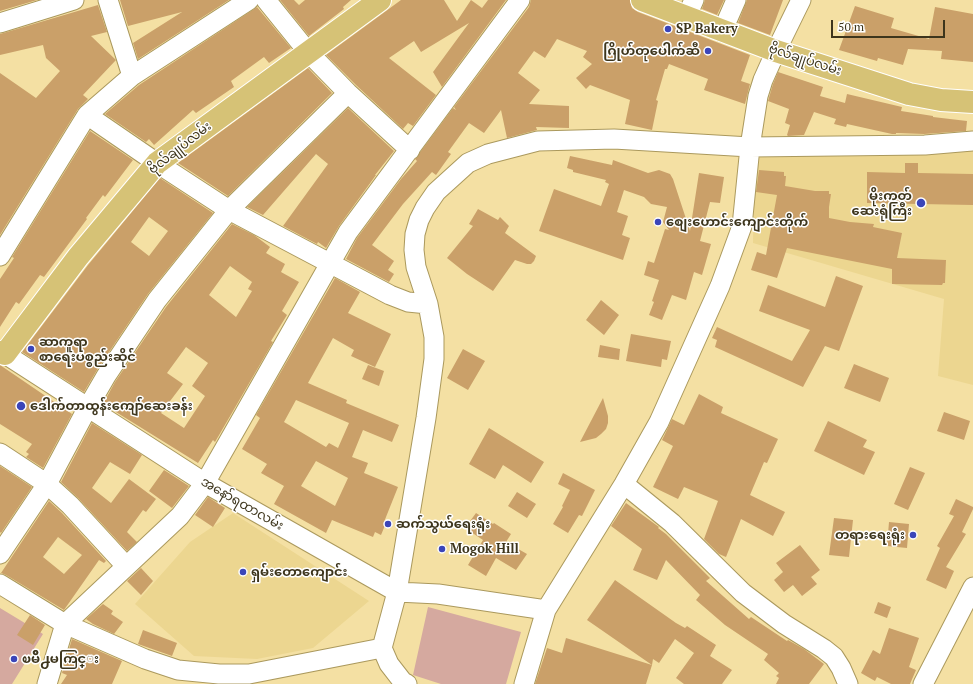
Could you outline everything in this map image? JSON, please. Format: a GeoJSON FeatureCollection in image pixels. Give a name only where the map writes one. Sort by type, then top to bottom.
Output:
{"type":"FeatureCollection","features":[{"type":"Feature","properties":{"kind":"main road","name":"ဗိုလ်‌ချုပ်‌လမ်း"},"geometry":{"type":"LineString","coordinates":[[2,353],[78,257],[156,163],[380,0]]}},
{"type":"Feature","properties":{"kind":"main road","name":"ဗိုလ်‌ချုပ်‌လမ်း"},"geometry":{"type":"LineString","coordinates":[[642,0],[690,9],[722,32],[909,94],[941,100],[973,102]]}},
{"type":"Feature","properties":{"kind":"street"},"geometry":{"type":"LineString","coordinates":[[0,22],[74,0]]}},
{"type":"Feature","properties":{"kind":"street"},"geometry":{"type":"LineString","coordinates":[[108,0],[132,76]]}},
{"type":"Feature","properties":{"kind":"street"},"geometry":{"type":"LineString","coordinates":[[1,253],[87,115],[132,76],[249,0]]}},
{"type":"Feature","properties":{"kind":"street"},"geometry":{"type":"LineString","coordinates":[[266,0],[308,52],[348,93],[410,150]]}},
{"type":"Feature","properties":{"kind":"street"},"geometry":{"type":"LineString","coordinates":[[47,684],[66,624],[180,516],[205,483],[348,232],[520,0]]}},
{"type":"Feature","properties":{"kind":"street"},"geometry":{"type":"LineString","coordinates":[[722,32],[736,0]]}},
{"type":"Feature","properties":{"kind":"street"},"geometry":{"type":"LineString","coordinates":[[524,684],[546,610],[624,484],[658,422],[720,286],[742,226],[750,147],[758,96],[763,80],[801,0]]}},
{"type":"Feature","properties":{"kind":"street"},"geometry":{"type":"LineString","coordinates":[[0,554],[47,484],[106,376],[157,300],[229,210],[348,93]]}},
{"type":"Feature","properties":{"kind":"street"},"geometry":{"type":"LineString","coordinates":[[87,115],[156,163],[229,210],[390,295],[408,302],[428,304]]}},
{"type":"Feature","properties":{"kind":"street"},"geometry":{"type":"LineString","coordinates":[[407,684],[389,664],[382,648],[397,592],[426,418],[434,360],[434,337],[428,304],[416,267],[414,250],[415,234],[419,220],[436,192],[468,162],[488,154],[538,141],[614,139],[750,147],[925,145],[973,141]]}},
{"type":"Feature","properties":{"kind":"street","name":"အ‌နော်‌ရထာလမ်း"},"geometry":{"type":"LineString","coordinates":[[2,353],[205,483],[397,592]]}},
{"type":"Feature","properties":{"kind":"street"},"geometry":{"type":"LineString","coordinates":[[0,453],[47,484],[70,505],[126,566]]}},
{"type":"Feature","properties":{"kind":"street"},"geometry":{"type":"LineString","coordinates":[[624,484],[672,523],[743,593],[784,624],[834,657],[848,684]]}},
{"type":"Feature","properties":{"kind":"street"},"geometry":{"type":"LineString","coordinates":[[0,584],[66,624],[145,659],[178,670],[219,674],[249,674],[382,648]]}},
{"type":"Feature","properties":{"kind":"street"},"geometry":{"type":"LineString","coordinates":[[923,684],[973,587]]}},
{"type":"Feature","properties":{"kind":"street"},"geometry":{"type":"LineString","coordinates":[[397,592],[438,594],[546,610]]}},
{"type":"Feature","properties":{"kind":"shaded area"},"geometry":{"type":"Polygon","coordinates":[[[973,146],[973,385],[938,376],[944,299],[753,243],[755,150],[973,146]]]}},
{"type":"Feature","properties":{"kind":"shaded area","name":"ရှမ်းတောကျောင်း"},"geometry":{"type":"Polygon","coordinates":[[[233,513],[369,601],[313,648],[257,659],[194,656],[135,604],[190,542],[233,513]]]}},
{"type":"Feature","properties":{"kind":"shaded area"},"geometry":{"type":"Polygon","coordinates":[[[428,607],[521,632],[506,684],[441,684],[413,675],[428,607]]]}},
{"type":"Feature","properties":{"kind":"shaded area","name":"ၿမိဳ႕မကြင္း"},"geometry":{"type":"Polygon","coordinates":[[[0,608],[43,634],[12,684],[0,684],[0,608]]]}},
{"type":"Feature","properties":{"kind":"building"},"geometry":{"type":"Polygon","coordinates":[[[0,0],[37,0],[0,11],[0,0]]]}},
{"type":"Feature","properties":{"kind":"building"},"geometry":{"type":"Polygon","coordinates":[[[120,0],[229,0],[138,59],[133,43],[182,12],[128,26],[120,0]]]}},
{"type":"Feature","properties":{"kind":"building"},"geometry":{"type":"Polygon","coordinates":[[[280,0],[294,0],[299,5],[305,0],[351,0],[343,7],[344,9],[309,36],[280,0]]]}},
{"type":"Feature","properties":{"kind":"building"},"geometry":{"type":"Polygon","coordinates":[[[401,0],[444,0],[457,21],[471,0],[482,8],[488,0],[506,0],[442,87],[433,72],[469,23],[421,52],[414,41],[389,58],[436,95],[413,126],[408,123],[403,129],[326,55],[401,0]]]}},
{"type":"Feature","properties":{"kind":"building"},"geometry":{"type":"Polygon","coordinates":[[[531,0],[630,0],[632,8],[638,12],[750,55],[741,81],[750,84],[745,104],[704,90],[708,79],[669,64],[667,69],[665,69],[656,100],[658,101],[652,130],[625,124],[630,100],[590,85],[586,89],[576,78],[592,64],[583,57],[587,51],[557,39],[545,58],[534,51],[518,73],[540,90],[529,104],[569,106],[569,128],[536,127],[537,130],[507,138],[501,110],[484,133],[469,123],[448,152],[451,154],[436,175],[432,172],[403,204],[372,245],[394,261],[388,270],[394,274],[389,282],[346,259],[357,238],[401,179],[417,161],[415,159],[453,108],[456,110],[454,107],[529,7],[531,0]]]}},
{"type":"Feature","properties":{"kind":"building"},"geometry":{"type":"Polygon","coordinates":[[[705,0],[724,0],[717,15],[702,9],[705,0]]]}},
{"type":"Feature","properties":{"kind":"building"},"geometry":{"type":"Polygon","coordinates":[[[747,0],[783,0],[770,35],[738,23],[747,0]]]}},
{"type":"Feature","properties":{"kind":"building"},"geometry":{"type":"Polygon","coordinates":[[[98,5],[107,32],[91,36],[116,60],[83,95],[88,99],[78,109],[0,235],[0,73],[36,98],[60,71],[46,58],[43,45],[0,55],[0,34],[98,5]]]}},
{"type":"Feature","properties":{"kind":"building"},"geometry":{"type":"Polygon","coordinates":[[[855,6],[894,18],[891,28],[929,39],[935,7],[973,14],[973,62],[941,59],[942,51],[908,49],[903,65],[878,58],[877,61],[839,50],[855,6]]]}},
{"type":"Feature","properties":{"kind":"building"},"geometry":{"type":"Polygon","coordinates":[[[257,7],[291,48],[269,63],[264,57],[231,81],[234,87],[196,113],[193,110],[154,145],[149,139],[146,142],[105,114],[139,85],[257,7]]]}},
{"type":"Feature","properties":{"kind":"building"},"geometry":{"type":"Polygon","coordinates":[[[308,68],[332,93],[228,196],[178,163],[308,68]]]}},
{"type":"Feature","properties":{"kind":"building"},"geometry":{"type":"Polygon","coordinates":[[[778,72],[823,87],[820,96],[845,103],[847,94],[902,107],[901,111],[967,121],[966,131],[924,134],[892,134],[847,124],[846,127],[834,124],[836,119],[814,112],[804,135],[788,136],[790,125],[785,123],[789,109],[768,101],[778,72]]]}},
{"type":"Feature","properties":{"kind":"building"},"geometry":{"type":"Polygon","coordinates":[[[348,108],[394,151],[339,226],[326,248],[318,242],[317,244],[283,226],[328,164],[316,154],[263,215],[247,207],[348,108]]]}},
{"type":"Feature","properties":{"kind":"building"},"geometry":{"type":"Polygon","coordinates":[[[90,131],[133,160],[105,197],[103,195],[44,277],[40,275],[19,304],[16,302],[0,327],[0,279],[90,131]]]}},
{"type":"Feature","properties":{"kind":"building"},"geometry":{"type":"Polygon","coordinates":[[[570,156],[612,165],[613,160],[648,173],[659,170],[670,174],[690,231],[699,173],[724,177],[720,203],[710,202],[700,241],[711,244],[702,275],[694,272],[686,300],[672,295],[662,320],[649,315],[654,302],[652,301],[659,280],[644,275],[648,261],[654,263],[665,229],[669,230],[663,222],[667,207],[651,204],[644,197],[624,190],[617,212],[628,216],[622,235],[630,238],[623,260],[539,231],[554,189],[601,206],[609,184],[605,182],[606,180],[573,172],[573,170],[567,168],[570,156]]]}},
{"type":"Feature","properties":{"kind":"building"},"geometry":{"type":"Polygon","coordinates":[[[905,163],[918,163],[918,173],[973,174],[973,205],[867,203],[867,172],[905,173],[905,163]]]}},
{"type":"Feature","properties":{"kind":"building"},"geometry":{"type":"Polygon","coordinates":[[[759,170],[784,172],[784,176],[786,176],[785,186],[815,191],[829,191],[829,194],[831,194],[829,218],[874,224],[873,227],[902,233],[897,258],[946,260],[945,283],[942,285],[892,284],[892,269],[787,248],[777,278],[751,270],[757,252],[766,255],[777,195],[756,192],[759,170]]]}},
{"type":"Feature","properties":{"kind":"building"},"geometry":{"type":"Polygon","coordinates":[[[160,178],[213,213],[148,294],[84,392],[22,352],[88,265],[160,178]],[[149,217],[131,242],[149,256],[168,231],[149,217]]]}},
{"type":"Feature","properties":{"kind":"building"},"geometry":{"type":"Polygon","coordinates":[[[478,209],[498,220],[500,217],[509,226],[505,233],[536,256],[531,264],[515,260],[493,291],[467,274],[447,258],[473,226],[469,224],[478,209]]]}},
{"type":"Feature","properties":{"kind":"building"},"geometry":{"type":"Polygon","coordinates":[[[232,224],[254,235],[270,247],[266,253],[285,264],[281,272],[299,282],[282,311],[287,315],[271,341],[273,342],[215,442],[213,440],[198,463],[103,404],[115,382],[166,307],[232,224]],[[230,266],[209,295],[236,317],[252,291],[248,289],[252,282],[230,266]],[[186,347],[167,373],[183,384],[161,413],[184,428],[205,396],[192,386],[208,363],[186,347]]]}},
{"type":"Feature","properties":{"kind":"building"},"geometry":{"type":"Polygon","coordinates":[[[836,276],[863,286],[839,351],[825,346],[803,387],[715,347],[717,340],[712,338],[717,327],[792,361],[810,330],[759,311],[768,285],[825,307],[836,276]]]}},
{"type":"Feature","properties":{"kind":"building"},"geometry":{"type":"Polygon","coordinates":[[[335,278],[360,292],[348,313],[391,334],[375,367],[351,356],[354,350],[333,338],[308,383],[347,400],[346,403],[399,425],[392,442],[363,430],[352,457],[368,463],[364,473],[398,487],[384,522],[386,523],[381,535],[375,532],[373,537],[332,520],[326,533],[274,504],[284,486],[261,473],[267,464],[242,449],[260,418],[256,415],[335,278]],[[296,400],[284,422],[326,447],[329,443],[338,448],[349,423],[296,400]],[[316,461],[301,486],[335,506],[348,478],[316,461]]]}},
{"type":"Feature","properties":{"kind":"building"},"geometry":{"type":"Polygon","coordinates":[[[601,300],[619,315],[604,335],[586,320],[601,300]]]}},
{"type":"Feature","properties":{"kind":"building"},"geometry":{"type":"Polygon","coordinates":[[[631,334],[671,341],[667,360],[662,359],[661,367],[626,361],[631,334]]]}},
{"type":"Feature","properties":{"kind":"building"},"geometry":{"type":"Polygon","coordinates":[[[600,345],[620,349],[619,360],[598,357],[600,345]]]}},
{"type":"Feature","properties":{"kind":"building"},"geometry":{"type":"Polygon","coordinates":[[[463,349],[485,361],[468,390],[447,378],[463,349]]]}},
{"type":"Feature","properties":{"kind":"building"},"geometry":{"type":"Polygon","coordinates":[[[854,364],[889,378],[880,402],[844,388],[854,364]]]}},
{"type":"Feature","properties":{"kind":"building"},"geometry":{"type":"Polygon","coordinates":[[[0,365],[72,414],[43,468],[26,457],[29,454],[26,452],[32,444],[0,424],[0,365]]]}},
{"type":"Feature","properties":{"kind":"building"},"geometry":{"type":"Polygon","coordinates":[[[368,365],[384,371],[379,386],[362,379],[368,365]]]}},
{"type":"Feature","properties":{"kind":"building"},"geometry":{"type":"Polygon","coordinates":[[[699,394],[723,407],[721,413],[778,439],[767,463],[764,462],[750,495],[785,512],[773,536],[741,519],[726,557],[719,554],[704,539],[718,501],[684,487],[678,499],[653,487],[673,446],[662,440],[672,419],[684,425],[699,394]]]}},
{"type":"Feature","properties":{"kind":"building"},"geometry":{"type":"Polygon","coordinates":[[[603,398],[608,416],[606,429],[596,438],[580,442],[603,398]]]}},
{"type":"Feature","properties":{"kind":"building"},"geometry":{"type":"Polygon","coordinates":[[[944,412],[970,421],[964,440],[937,431],[944,412]]]}},
{"type":"Feature","properties":{"kind":"building"},"geometry":{"type":"Polygon","coordinates":[[[828,421],[867,440],[863,447],[875,452],[864,475],[814,451],[828,421]]]}},
{"type":"Feature","properties":{"kind":"building"},"geometry":{"type":"Polygon","coordinates":[[[92,423],[142,455],[130,474],[110,462],[92,488],[111,503],[129,479],[156,499],[146,512],[143,510],[127,532],[137,542],[127,551],[78,498],[61,482],[92,423]]]}},
{"type":"Feature","properties":{"kind":"building"},"geometry":{"type":"Polygon","coordinates":[[[489,428],[544,462],[531,483],[503,465],[495,479],[469,464],[489,428]]]}},
{"type":"Feature","properties":{"kind":"building"},"geometry":{"type":"Polygon","coordinates":[[[0,466],[32,487],[1,533],[0,532],[0,466]]]}},
{"type":"Feature","properties":{"kind":"building"},"geometry":{"type":"Polygon","coordinates":[[[910,467],[925,473],[908,510],[894,504],[910,467]]]}},
{"type":"Feature","properties":{"kind":"building"},"geometry":{"type":"Polygon","coordinates":[[[164,470],[189,486],[172,508],[149,491],[164,470]]]}},
{"type":"Feature","properties":{"kind":"building"},"geometry":{"type":"Polygon","coordinates":[[[563,473],[595,490],[582,516],[579,515],[568,533],[553,524],[563,507],[562,506],[570,490],[558,484],[563,473]]]}},
{"type":"Feature","properties":{"kind":"building"},"geometry":{"type":"Polygon","coordinates":[[[517,492],[536,504],[527,518],[508,506],[517,492]]]}},
{"type":"Feature","properties":{"kind":"building"},"geometry":{"type":"Polygon","coordinates":[[[208,497],[225,508],[213,527],[195,515],[208,497]]]}},
{"type":"Feature","properties":{"kind":"building"},"geometry":{"type":"Polygon","coordinates":[[[956,499],[973,507],[973,509],[962,532],[966,534],[946,567],[954,571],[946,589],[926,580],[940,548],[937,546],[954,516],[949,514],[956,499]]]}},
{"type":"Feature","properties":{"kind":"building"},"geometry":{"type":"Polygon","coordinates":[[[49,501],[106,561],[104,563],[99,560],[64,610],[1,573],[49,501]],[[58,537],[43,557],[64,574],[82,555],[58,537]]]}},
{"type":"Feature","properties":{"kind":"building"},"geometry":{"type":"Polygon","coordinates":[[[626,503],[659,527],[658,528],[666,534],[710,578],[706,581],[749,619],[751,617],[787,641],[788,640],[804,649],[824,664],[809,684],[776,684],[779,678],[776,676],[779,673],[764,660],[768,654],[725,625],[696,600],[700,595],[666,560],[657,580],[633,570],[642,549],[611,526],[626,503]]]}},
{"type":"Feature","properties":{"kind":"building"},"geometry":{"type":"Polygon","coordinates":[[[476,513],[511,534],[506,542],[527,554],[516,570],[496,558],[486,576],[468,565],[483,540],[465,528],[476,513]]]}},
{"type":"Feature","properties":{"kind":"building"},"geometry":{"type":"Polygon","coordinates":[[[834,518],[853,520],[849,557],[829,555],[834,518]]]}},
{"type":"Feature","properties":{"kind":"building"},"geometry":{"type":"Polygon","coordinates":[[[889,522],[909,524],[907,548],[887,546],[889,522]]]}},
{"type":"Feature","properties":{"kind":"building"},"geometry":{"type":"Polygon","coordinates":[[[800,545],[820,570],[811,577],[817,584],[802,596],[793,585],[784,592],[774,580],[783,572],[776,563],[800,545]]]}},
{"type":"Feature","properties":{"kind":"building"},"geometry":{"type":"Polygon","coordinates":[[[141,568],[153,581],[141,595],[127,581],[141,568]]]}},
{"type":"Feature","properties":{"kind":"building"},"geometry":{"type":"Polygon","coordinates":[[[615,580],[676,623],[685,628],[687,626],[716,645],[710,656],[732,670],[722,684],[684,684],[676,678],[694,653],[675,639],[659,663],[653,659],[652,665],[587,620],[615,580]]]}},
{"type":"Feature","properties":{"kind":"building"},"geometry":{"type":"Polygon","coordinates":[[[878,602],[891,607],[887,618],[874,613],[878,602]]]}},
{"type":"Feature","properties":{"kind":"building"},"geometry":{"type":"Polygon","coordinates":[[[103,604],[113,611],[111,614],[123,622],[114,634],[86,619],[103,604]]]}},
{"type":"Feature","properties":{"kind":"building"},"geometry":{"type":"Polygon","coordinates":[[[30,615],[45,625],[33,645],[17,635],[30,615]]]}},
{"type":"Feature","properties":{"kind":"building"},"geometry":{"type":"Polygon","coordinates":[[[889,628],[919,638],[909,667],[916,670],[910,684],[891,684],[877,677],[875,681],[861,673],[873,650],[880,654],[889,628]]]}},
{"type":"Feature","properties":{"kind":"building"},"geometry":{"type":"Polygon","coordinates":[[[143,630],[177,643],[172,656],[138,644],[143,630]]]}},
{"type":"Feature","properties":{"kind":"building"},"geometry":{"type":"Polygon","coordinates":[[[566,638],[652,665],[646,684],[535,684],[547,648],[562,653],[566,638]]]}},
{"type":"Feature","properties":{"kind":"building"},"geometry":{"type":"Polygon","coordinates":[[[72,639],[122,661],[112,684],[61,684],[67,675],[62,673],[72,639]]]}},
{"type":"Feature","properties":{"kind":"place","name":"SP Bakery"},"geometry":{"type":"Point","coordinates":[668,29]}},
{"type":"Feature","properties":{"kind":"place","name":"ဂြိုဟ်တုပေါက်ဆီ"},"geometry":{"type":"Point","coordinates":[708,51]}},
{"type":"Feature","properties":{"kind":"place","name":"မိုးကုတ်‌ ‌ဆေးရုံကြီး"},"geometry":{"type":"Point","coordinates":[921,203]}},
{"type":"Feature","properties":{"kind":"place","name":"စျေးဟောင်းကျောင်းတိုက်"},"geometry":{"type":"Point","coordinates":[658,222]}},
{"type":"Feature","properties":{"kind":"place","name":"ဆာကူရာ စာရေးပစ္စည်းဆိုင်"},"geometry":{"type":"Point","coordinates":[31,349]}},
{"type":"Feature","properties":{"kind":"place","name":"ဒေါက်တာထွန်းကျော်ဆေးခန်း"},"geometry":{"type":"Point","coordinates":[21,406]}},
{"type":"Feature","properties":{"kind":"place","name":"ဆက်သွယ်ရေးရုံး"},"geometry":{"type":"Point","coordinates":[388,524]}},
{"type":"Feature","properties":{"kind":"place","name":"တရားရေးရုံး"},"geometry":{"type":"Point","coordinates":[913,535]}},
{"type":"Feature","properties":{"kind":"place","name":"Mogok Hill"},"geometry":{"type":"Point","coordinates":[442,549]}},
{"type":"Feature","properties":{"kind":"place","name":"ရှမ်းတောကျောင်း"},"geometry":{"type":"Point","coordinates":[243,572]}},
{"type":"Feature","properties":{"kind":"place","name":"ၿမိဳ႕မကြင္း"},"geometry":{"type":"Point","coordinates":[14,659]}}]}
